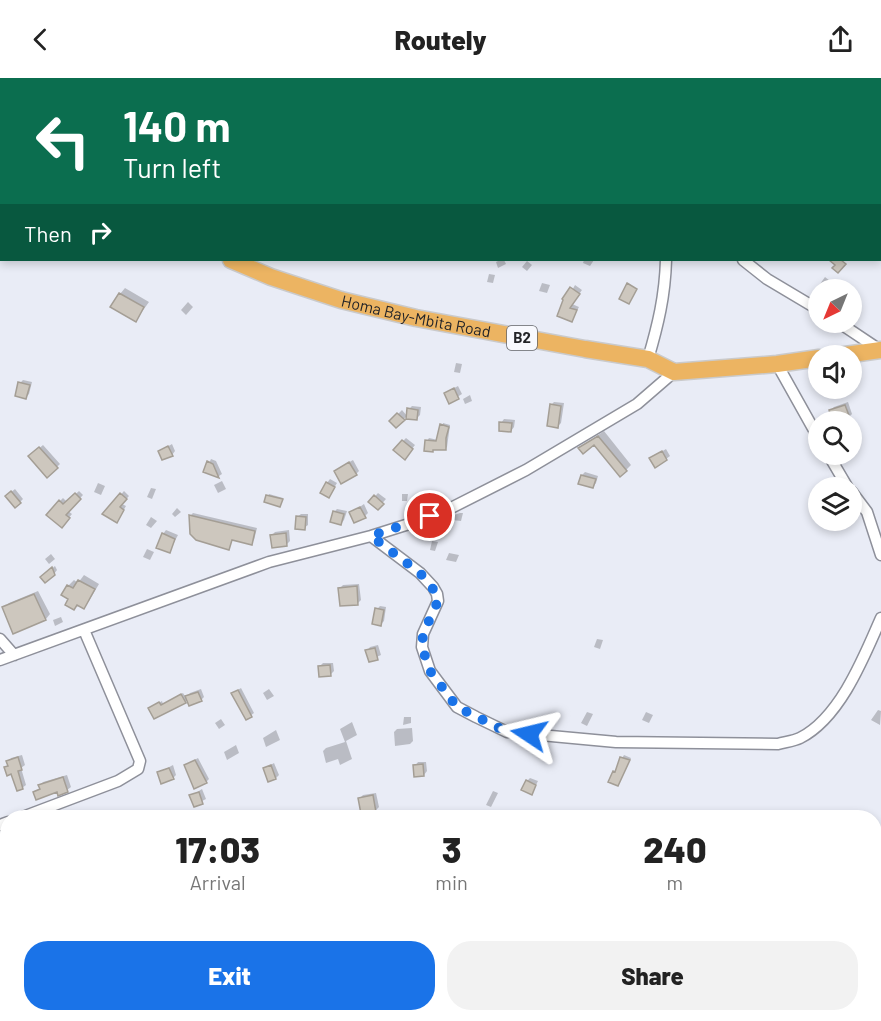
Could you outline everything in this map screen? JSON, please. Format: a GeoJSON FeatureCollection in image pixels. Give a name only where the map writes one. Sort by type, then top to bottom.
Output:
{"type":"FeatureCollection","features":[{"type":"Feature","properties":{"kind":"highway","name":"Homa Bay-Mbita Road"},"geometry":{"type":"LineString","coordinates":[[233,261],[271,277],[341,300],[416,318],[648,359],[674,372]]}},
{"type":"Feature","properties":{"kind":"highway"},"geometry":{"type":"LineString","coordinates":[[862,353],[881,350]]}},
{"type":"Feature","properties":{"kind":"highway"},"geometry":{"type":"LineString","coordinates":[[674,372],[808,360]]}},
{"type":"Feature","properties":{"kind":"street"},"geometry":{"type":"LineString","coordinates":[[648,359],[661,315],[666,261]]}},
{"type":"Feature","properties":{"kind":"street"},"geometry":{"type":"LineString","coordinates":[[744,261],[767,279],[808,303]]}},
{"type":"Feature","properties":{"kind":"street"},"geometry":{"type":"LineString","coordinates":[[855,333],[881,350]]}},
{"type":"Feature","properties":{"kind":"street"},"geometry":{"type":"LineString","coordinates":[[777,364],[808,420]]}},
{"type":"Feature","properties":{"kind":"street"},"geometry":{"type":"LineString","coordinates":[[0,660],[269,562],[371,536],[451,508],[526,470],[637,404],[674,372]]}},
{"type":"Feature","properties":{"kind":"street"},"geometry":{"type":"LineString","coordinates":[[862,505],[867,512],[881,555]]}},
{"type":"Feature","properties":{"kind":"street"},"geometry":{"type":"LineString","coordinates":[[371,536],[420,573],[437,594],[438,601],[423,634],[422,647],[430,671],[457,707],[507,732],[616,742],[778,744],[800,738],[820,724],[852,681],[881,618]]}},
{"type":"Feature","properties":{"kind":"street"},"geometry":{"type":"LineString","coordinates":[[41,810],[118,781],[138,769],[140,761],[84,630]]}},
{"type":"Feature","properties":{"kind":"street"},"geometry":{"type":"LineString","coordinates":[[0,639],[14,655]]}},
{"type":"Feature","properties":{"kind":"building"},"geometry":{"type":"Polygon","coordinates":[[[830,261],[842,261],[846,264],[838,273],[832,268],[835,265],[830,261]]]}},
{"type":"Feature","properties":{"kind":"building"},"geometry":{"type":"Polygon","coordinates":[[[627,283],[637,289],[629,304],[619,299],[627,283]]]}},
{"type":"Feature","properties":{"kind":"building"},"geometry":{"type":"Polygon","coordinates":[[[570,287],[580,294],[570,308],[577,310],[572,322],[557,316],[562,299],[570,287]]]}},
{"type":"Feature","properties":{"kind":"building"},"geometry":{"type":"Polygon","coordinates":[[[119,293],[144,307],[136,322],[110,307],[119,293]]]}},
{"type":"Feature","properties":{"kind":"building"},"geometry":{"type":"Polygon","coordinates":[[[18,382],[30,385],[26,399],[15,396],[18,382]]]}},
{"type":"Feature","properties":{"kind":"building"},"geometry":{"type":"Polygon","coordinates":[[[454,388],[459,399],[449,404],[444,393],[454,388]]]}},
{"type":"Feature","properties":{"kind":"building"},"geometry":{"type":"Polygon","coordinates":[[[550,404],[561,406],[558,428],[547,426],[550,404]]]}},
{"type":"Feature","properties":{"kind":"building"},"geometry":{"type":"Polygon","coordinates":[[[845,405],[847,411],[829,411],[845,405]]]}},
{"type":"Feature","properties":{"kind":"building"},"geometry":{"type":"Polygon","coordinates":[[[407,408],[418,410],[417,420],[406,419],[407,408]]]}},
{"type":"Feature","properties":{"kind":"building"},"geometry":{"type":"Polygon","coordinates":[[[397,413],[405,420],[396,428],[389,421],[397,413]]]}},
{"type":"Feature","properties":{"kind":"building"},"geometry":{"type":"Polygon","coordinates":[[[499,422],[512,423],[511,432],[499,431],[499,422]]]}},
{"type":"Feature","properties":{"kind":"building"},"geometry":{"type":"Polygon","coordinates":[[[440,424],[449,427],[446,450],[424,451],[425,440],[436,441],[440,424]]]}},
{"type":"Feature","properties":{"kind":"building"},"geometry":{"type":"Polygon","coordinates":[[[598,436],[627,471],[620,477],[594,445],[583,454],[578,448],[598,436]]]}},
{"type":"Feature","properties":{"kind":"building"},"geometry":{"type":"Polygon","coordinates":[[[402,440],[413,449],[405,460],[393,450],[402,440]]]}},
{"type":"Feature","properties":{"kind":"building"},"geometry":{"type":"Polygon","coordinates":[[[168,446],[173,456],[162,460],[158,451],[168,446]]]}},
{"type":"Feature","properties":{"kind":"building"},"geometry":{"type":"Polygon","coordinates":[[[39,447],[58,468],[47,478],[28,456],[39,447]]]}},
{"type":"Feature","properties":{"kind":"building"},"geometry":{"type":"Polygon","coordinates":[[[662,451],[667,460],[655,468],[649,458],[662,451]]]}},
{"type":"Feature","properties":{"kind":"building"},"geometry":{"type":"Polygon","coordinates":[[[207,461],[213,464],[219,478],[203,472],[207,461]]]}},
{"type":"Feature","properties":{"kind":"building"},"geometry":{"type":"Polygon","coordinates":[[[349,462],[357,475],[341,484],[334,471],[349,462]]]}},
{"type":"Feature","properties":{"kind":"building"},"geometry":{"type":"Polygon","coordinates":[[[581,475],[596,479],[593,488],[578,484],[581,475]]]}},
{"type":"Feature","properties":{"kind":"building"},"geometry":{"type":"Polygon","coordinates":[[[326,482],[335,487],[329,498],[320,493],[326,482]]]}},
{"type":"Feature","properties":{"kind":"building"},"geometry":{"type":"Polygon","coordinates":[[[11,491],[21,503],[15,508],[5,496],[11,491]]]}},
{"type":"Feature","properties":{"kind":"building"},"geometry":{"type":"Polygon","coordinates":[[[75,493],[81,499],[66,515],[70,518],[62,528],[46,515],[59,500],[63,504],[75,493]]]}},
{"type":"Feature","properties":{"kind":"building"},"geometry":{"type":"Polygon","coordinates":[[[120,493],[127,499],[120,507],[124,510],[117,523],[102,514],[120,493]]]}},
{"type":"Feature","properties":{"kind":"building"},"geometry":{"type":"Polygon","coordinates":[[[266,495],[283,499],[280,507],[264,502],[266,495]]]}},
{"type":"Feature","properties":{"kind":"building"},"geometry":{"type":"Polygon","coordinates":[[[374,495],[384,504],[378,510],[368,502],[374,495]]]}},
{"type":"Feature","properties":{"kind":"building"},"geometry":{"type":"Polygon","coordinates":[[[360,507],[366,518],[354,523],[349,512],[360,507]]]}},
{"type":"Feature","properties":{"kind":"building"},"geometry":{"type":"Polygon","coordinates":[[[333,511],[344,514],[341,525],[330,522],[333,511]]]}},
{"type":"Feature","properties":{"kind":"building"},"geometry":{"type":"Polygon","coordinates":[[[189,515],[255,531],[252,545],[232,540],[229,550],[196,540],[190,534],[189,515]]]}},
{"type":"Feature","properties":{"kind":"building"},"geometry":{"type":"Polygon","coordinates":[[[296,516],[306,517],[305,530],[295,529],[296,516]]]}},
{"type":"Feature","properties":{"kind":"building"},"geometry":{"type":"Polygon","coordinates":[[[162,533],[175,539],[170,553],[156,548],[162,533]]]}},
{"type":"Feature","properties":{"kind":"building"},"geometry":{"type":"Polygon","coordinates":[[[286,533],[287,546],[272,548],[270,535],[286,533]]]}},
{"type":"Feature","properties":{"kind":"building"},"geometry":{"type":"Polygon","coordinates":[[[52,567],[55,575],[45,583],[40,577],[52,567]]]}},
{"type":"Feature","properties":{"kind":"building"},"geometry":{"type":"Polygon","coordinates":[[[78,580],[95,589],[84,609],[77,605],[74,610],[65,605],[68,599],[61,595],[67,585],[73,588],[78,580]]]}},
{"type":"Feature","properties":{"kind":"building"},"geometry":{"type":"Polygon","coordinates":[[[357,586],[358,605],[340,606],[338,588],[357,586]]]}},
{"type":"Feature","properties":{"kind":"building"},"geometry":{"type":"Polygon","coordinates":[[[34,594],[46,620],[13,634],[2,607],[34,594]]]}},
{"type":"Feature","properties":{"kind":"building"},"geometry":{"type":"Polygon","coordinates":[[[375,608],[384,610],[381,626],[372,624],[375,608]]]}},
{"type":"Feature","properties":{"kind":"building"},"geometry":{"type":"Polygon","coordinates":[[[375,648],[378,660],[369,662],[365,650],[375,648]]]}},
{"type":"Feature","properties":{"kind":"building"},"geometry":{"type":"Polygon","coordinates":[[[330,665],[331,676],[319,677],[318,666],[330,665]]]}},
{"type":"Feature","properties":{"kind":"building"},"geometry":{"type":"Polygon","coordinates":[[[238,690],[252,717],[246,720],[231,693],[238,690]]]}},
{"type":"Feature","properties":{"kind":"building"},"geometry":{"type":"Polygon","coordinates":[[[198,692],[202,701],[189,706],[185,696],[198,692]]]}},
{"type":"Feature","properties":{"kind":"building"},"geometry":{"type":"Polygon","coordinates":[[[181,694],[186,703],[154,719],[148,708],[159,702],[161,705],[181,694]]]}},
{"type":"Feature","properties":{"kind":"building"},"geometry":{"type":"Polygon","coordinates":[[[18,757],[22,770],[18,771],[23,789],[17,791],[11,774],[7,776],[4,767],[8,766],[6,761],[18,757]]]}},
{"type":"Feature","properties":{"kind":"building"},"geometry":{"type":"Polygon","coordinates":[[[620,757],[630,760],[618,786],[608,782],[613,771],[615,772],[620,757]]]}},
{"type":"Feature","properties":{"kind":"building"},"geometry":{"type":"Polygon","coordinates":[[[195,760],[207,783],[194,789],[184,765],[195,760]]]}},
{"type":"Feature","properties":{"kind":"building"},"geometry":{"type":"Polygon","coordinates":[[[423,764],[424,776],[414,777],[413,765],[423,764]]]}},
{"type":"Feature","properties":{"kind":"building"},"geometry":{"type":"Polygon","coordinates":[[[271,765],[276,779],[268,782],[263,768],[271,765]]]}},
{"type":"Feature","properties":{"kind":"building"},"geometry":{"type":"Polygon","coordinates":[[[169,768],[174,779],[161,784],[157,772],[169,768]]]}},
{"type":"Feature","properties":{"kind":"building"},"geometry":{"type":"Polygon","coordinates":[[[63,777],[68,792],[58,796],[57,792],[36,800],[33,792],[40,789],[38,785],[63,777]]]}},
{"type":"Feature","properties":{"kind":"building"},"geometry":{"type":"Polygon","coordinates":[[[526,780],[536,785],[532,795],[521,790],[526,780]]]}},
{"type":"Feature","properties":{"kind":"building"},"geometry":{"type":"Polygon","coordinates":[[[199,792],[203,804],[194,807],[189,795],[199,792]]]}},
{"type":"Feature","properties":{"kind":"building"},"geometry":{"type":"Polygon","coordinates":[[[373,795],[376,810],[360,810],[358,798],[373,795]]]}},
{"type":"Feature","properties":{"kind":"route"},"geometry":{"type":"LineString","coordinates":[[430,516],[371,536],[420,573],[437,594],[438,601],[423,634],[422,647],[430,671],[457,707],[507,732],[529,734]]}}]}
